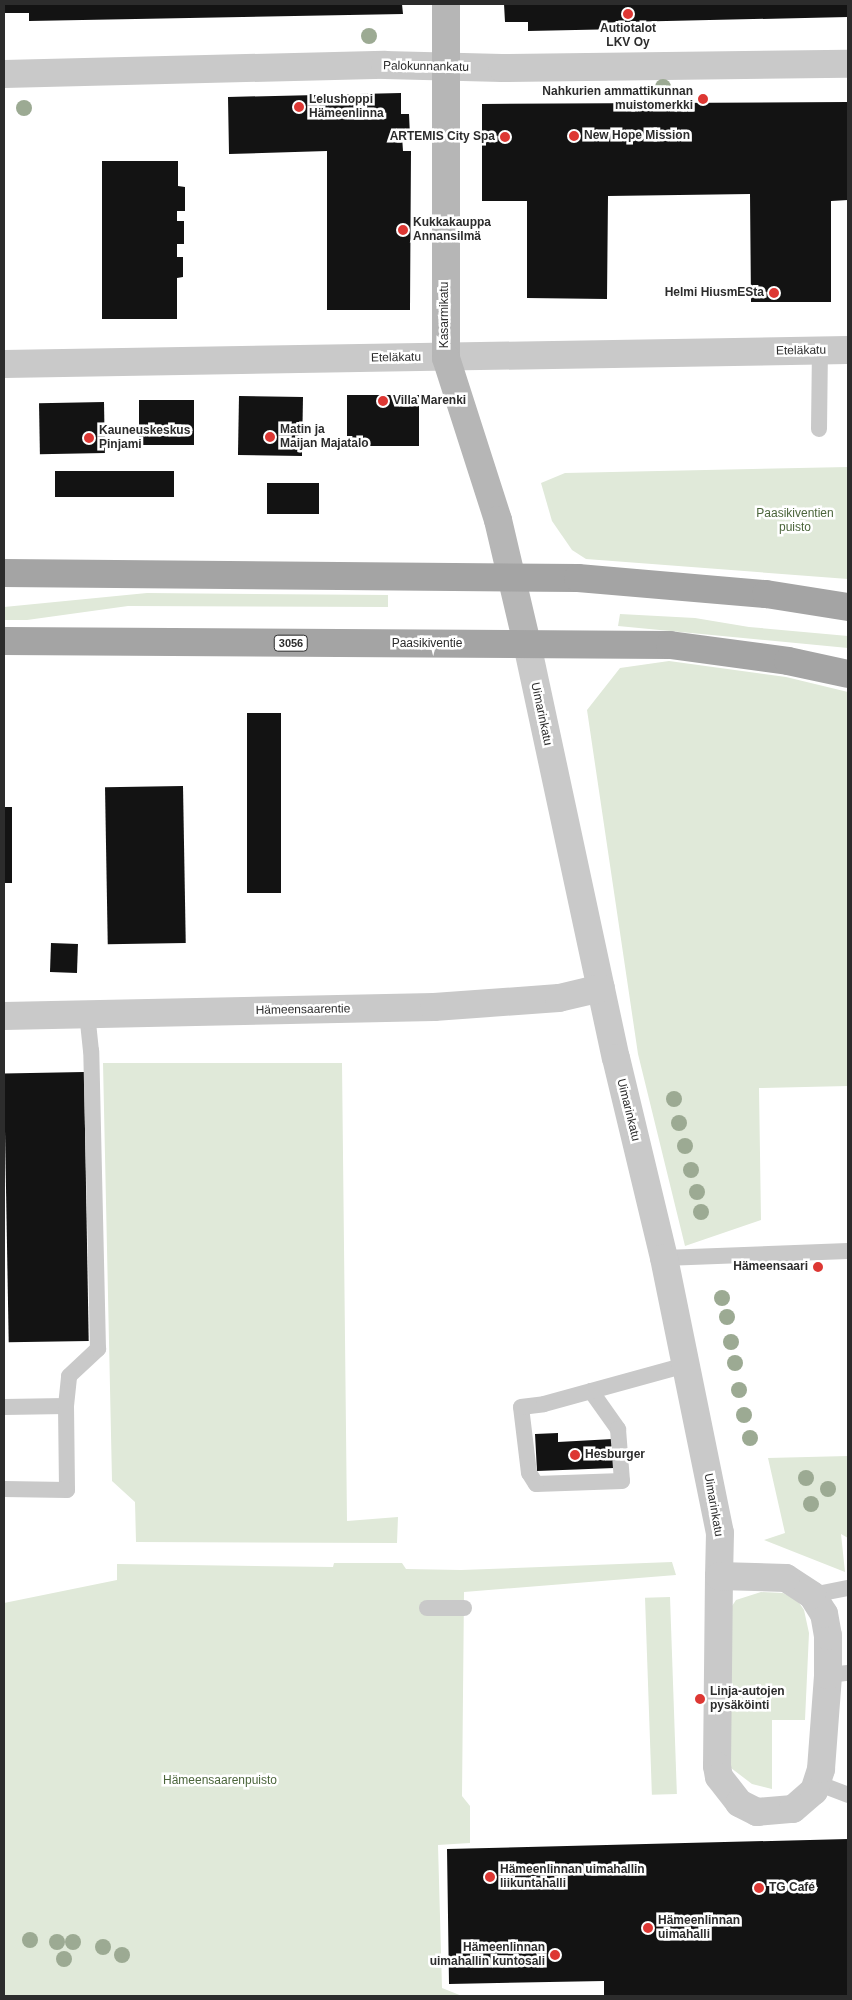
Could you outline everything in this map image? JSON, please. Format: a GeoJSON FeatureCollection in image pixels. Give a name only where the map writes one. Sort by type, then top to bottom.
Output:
{"type":"FeatureCollection","features":[{"type":"Feature","properties":{"kind":"main road"},"geometry":{"type":"LineString","coordinates":[[4,573],[578,578],[766,594],[848,607]]}},
{"type":"Feature","properties":{"kind":"main road","name":"Paasikiventie"},"geometry":{"type":"LineString","coordinates":[[4,642],[670,645],[788,661],[848,674]]}},
{"type":"Feature","properties":{"kind":"street","name":"Kasarmikatu"},"geometry":{"type":"LineString","coordinates":[[446,4],[446,358],[498,520],[527,644]]}},
{"type":"Feature","properties":{"kind":"street","name":"Palokunnankatu"},"geometry":{"type":"LineString","coordinates":[[4,74],[376,66],[848,64]]}},
{"type":"Feature","properties":{"kind":"street","name":"Eteläkatu"},"geometry":{"type":"LineString","coordinates":[[4,364],[848,350]]}},
{"type":"Feature","properties":{"kind":"street","name":"Uimarinkatu"},"geometry":{"type":"LineString","coordinates":[[527,644],[601,988],[664,1258],[720,1533],[719,1777],[739,1803],[756,1812],[793,1809],[809,1796],[817,1783]]}},
{"type":"Feature","properties":{"kind":"street","name":"Hämeensaarentie"},"geometry":{"type":"LineString","coordinates":[[4,1016],[434,1007],[559,998],[601,988]]}},
{"type":"Feature","properties":{"kind":"street"},"geometry":{"type":"LineString","coordinates":[[719,1576],[786,1578],[812,1595],[826,1625],[838,1674],[817,1783]]}},
{"type":"Feature","properties":{"kind":"lane"},"geometry":{"type":"LineString","coordinates":[[819,429],[820,350]]}},
{"type":"Feature","properties":{"kind":"lane"},"geometry":{"type":"LineString","coordinates":[[4,1490],[67,1490],[66,1406],[69,1376],[98,1349],[91,1051],[87,1015]]}},
{"type":"Feature","properties":{"kind":"lane"},"geometry":{"type":"LineString","coordinates":[[664,1258],[848,1251]]}},
{"type":"Feature","properties":{"kind":"lane"},"geometry":{"type":"LineString","coordinates":[[590,1391],[618,1429],[622,1481],[536,1484],[529,1473],[522,1407],[686,1365]]}},
{"type":"Feature","properties":{"kind":"lane"},"geometry":{"type":"LineString","coordinates":[[4,1407],[66,1406]]}},
{"type":"Feature","properties":{"kind":"lane"},"geometry":{"type":"LineString","coordinates":[[812,1595],[848,1588]]}},
{"type":"Feature","properties":{"kind":"lane"},"geometry":{"type":"LineString","coordinates":[[427,1608],[464,1608]]}},
{"type":"Feature","properties":{"kind":"lane"},"geometry":{"type":"LineString","coordinates":[[817,1783],[848,1796]]}},
{"type":"Feature","properties":{"kind":"green space","name":"Paasikiventien puisto"},"geometry":{"type":"Polygon","coordinates":[[[848,467],[848,579],[586,559],[572,550],[552,521],[541,483],[565,473],[848,467]]]}},
{"type":"Feature","properties":{"kind":"green space"},"geometry":{"type":"Polygon","coordinates":[[[147,593],[388,595],[388,607],[128,606],[27,620],[4,620],[4,607],[147,593]]]}},
{"type":"Feature","properties":{"kind":"green space"},"geometry":{"type":"Polygon","coordinates":[[[620,614],[695,618],[749,627],[848,636],[848,648],[618,626],[620,614]]]}},
{"type":"Feature","properties":{"kind":"green space"},"geometry":{"type":"Polygon","coordinates":[[[669,661],[786,677],[848,692],[848,1086],[759,1088],[761,1220],[685,1246],[638,1054],[587,710],[620,668],[669,661]]]}},
{"type":"Feature","properties":{"kind":"green space"},"geometry":{"type":"Polygon","coordinates":[[[103,1063],[342,1063],[347,1521],[398,1517],[397,1543],[136,1542],[135,1502],[112,1481],[103,1063]]]}},
{"type":"Feature","properties":{"kind":"green space"},"geometry":{"type":"Polygon","coordinates":[[[848,1456],[848,1538],[841,1534],[845,1572],[764,1540],[785,1533],[768,1458],[848,1456]]]}},
{"type":"Feature","properties":{"kind":"green space","name":"Hämeensaarenpuisto"},"geometry":{"type":"Polygon","coordinates":[[[672,1562],[676,1575],[464,1592],[462,1796],[470,1806],[470,1843],[438,1845],[442,1988],[462,1996],[4,1996],[4,1603],[117,1580],[117,1564],[333,1567],[334,1563],[402,1563],[406,1569],[461,1570],[672,1562]]]}},
{"type":"Feature","properties":{"kind":"green space"},"geometry":{"type":"Polygon","coordinates":[[[761,1592],[783,1593],[798,1601],[804,1610],[809,1633],[805,1720],[772,1720],[772,1789],[752,1784],[731,1768],[730,1609],[736,1600],[761,1592]]]}},
{"type":"Feature","properties":{"kind":"green space"},"geometry":{"type":"Polygon","coordinates":[[[670,1597],[677,1794],[652,1795],[645,1598],[670,1597]]]}},
{"type":"Feature","properties":{"kind":"building"},"geometry":{"type":"Polygon","coordinates":[[[4,4],[402,4],[403,14],[29,21],[29,13],[4,13],[4,4]]]}},
{"type":"Feature","properties":{"kind":"building"},"geometry":{"type":"Polygon","coordinates":[[[504,4],[848,4],[848,17],[623,22],[623,29],[528,31],[528,22],[505,22],[504,4]]]}},
{"type":"Feature","properties":{"kind":"building"},"geometry":{"type":"Polygon","coordinates":[[[401,93],[401,114],[409,114],[410,136],[402,136],[403,151],[411,151],[410,310],[327,310],[327,151],[229,154],[228,97],[401,93]]]}},
{"type":"Feature","properties":{"kind":"building"},"geometry":{"type":"Polygon","coordinates":[[[848,102],[848,200],[831,201],[831,302],[751,302],[750,194],[608,196],[607,299],[527,298],[527,201],[482,201],[482,104],[848,102]]]}},
{"type":"Feature","properties":{"kind":"building"},"geometry":{"type":"Polygon","coordinates":[[[102,161],[178,161],[178,186],[185,187],[185,211],[177,211],[177,221],[184,221],[184,244],[177,244],[177,257],[183,257],[183,277],[177,278],[177,319],[102,319],[102,161]]]}},
{"type":"Feature","properties":{"kind":"building"},"geometry":{"type":"Polygon","coordinates":[[[347,395],[419,395],[419,446],[347,446],[347,395]]]}},
{"type":"Feature","properties":{"kind":"building"},"geometry":{"type":"Polygon","coordinates":[[[239,396],[303,397],[302,456],[238,455],[239,396]]]}},
{"type":"Feature","properties":{"kind":"building"},"geometry":{"type":"Polygon","coordinates":[[[139,400],[194,400],[194,445],[139,445],[139,400]]]}},
{"type":"Feature","properties":{"kind":"building"},"geometry":{"type":"Polygon","coordinates":[[[104,402],[105,453],[40,454],[39,403],[104,402]]]}},
{"type":"Feature","properties":{"kind":"building"},"geometry":{"type":"Polygon","coordinates":[[[55,471],[174,471],[174,497],[55,497],[55,471]]]}},
{"type":"Feature","properties":{"kind":"building"},"geometry":{"type":"Polygon","coordinates":[[[267,483],[319,483],[319,514],[267,514],[267,483]]]}},
{"type":"Feature","properties":{"kind":"building"},"geometry":{"type":"Polygon","coordinates":[[[247,713],[281,713],[281,893],[247,893],[247,713]]]}},
{"type":"Feature","properties":{"kind":"building"},"geometry":{"type":"Polygon","coordinates":[[[183,786],[186,943],[108,944],[105,787],[183,786]]]}},
{"type":"Feature","properties":{"kind":"building"},"geometry":{"type":"Polygon","coordinates":[[[4,807],[12,807],[12,883],[4,883],[4,807]]]}},
{"type":"Feature","properties":{"kind":"building"},"geometry":{"type":"Polygon","coordinates":[[[51,943],[78,944],[77,973],[50,972],[51,943]]]}},
{"type":"Feature","properties":{"kind":"building"},"geometry":{"type":"Polygon","coordinates":[[[84,1072],[89,1341],[9,1342],[4,1073],[84,1072]]]}},
{"type":"Feature","properties":{"kind":"building","name":"Hesburger"},"geometry":{"type":"Polygon","coordinates":[[[558,1433],[558,1442],[613,1439],[614,1468],[537,1471],[535,1434],[558,1433]]]}},
{"type":"Feature","properties":{"kind":"building","name":"Hämeenlinnan uimahalli"},"geometry":{"type":"Polygon","coordinates":[[[848,1839],[848,1996],[604,1996],[604,1981],[449,1984],[447,1849],[848,1839]]]}},
{"type":"Feature","properties":{"kind":"place","name":"Autiotalot LKV Oy"},"geometry":{"type":"Point","coordinates":[628,14]}},
{"type":"Feature","properties":{"kind":"place","name":"Nahkurien ammattikunnan muistomerkki"},"geometry":{"type":"Point","coordinates":[703,99]}},
{"type":"Feature","properties":{"kind":"place","name":"Lelushoppi Hämeenlinna"},"geometry":{"type":"Point","coordinates":[299,107]}},
{"type":"Feature","properties":{"kind":"place","name":"New Hope Mission"},"geometry":{"type":"Point","coordinates":[574,136]}},
{"type":"Feature","properties":{"kind":"place","name":"ARTEMIS City Spa"},"geometry":{"type":"Point","coordinates":[505,137]}},
{"type":"Feature","properties":{"kind":"place","name":"Kukkakauppa Annansilmä"},"geometry":{"type":"Point","coordinates":[403,230]}},
{"type":"Feature","properties":{"kind":"place","name":"Helmi HiusmESta"},"geometry":{"type":"Point","coordinates":[774,293]}},
{"type":"Feature","properties":{"kind":"place","name":"Villa Marenki"},"geometry":{"type":"Point","coordinates":[383,401]}},
{"type":"Feature","properties":{"kind":"place","name":"Matin ja Maijan Majatalo"},"geometry":{"type":"Point","coordinates":[270,437]}},
{"type":"Feature","properties":{"kind":"place","name":"Kauneuskeskus Pinjami"},"geometry":{"type":"Point","coordinates":[89,438]}},
{"type":"Feature","properties":{"kind":"place","name":"Hämeensaari"},"geometry":{"type":"Point","coordinates":[818,1267]}},
{"type":"Feature","properties":{"kind":"place","name":"Hesburger"},"geometry":{"type":"Point","coordinates":[575,1455]}},
{"type":"Feature","properties":{"kind":"place","name":"Linja-autojen pysäköinti"},"geometry":{"type":"Point","coordinates":[700,1699]}},
{"type":"Feature","properties":{"kind":"place","name":"Hämeenlinnan uimahallin liikuntahalli"},"geometry":{"type":"Point","coordinates":[490,1877]}},
{"type":"Feature","properties":{"kind":"place","name":"TG Café"},"geometry":{"type":"Point","coordinates":[759,1888]}},
{"type":"Feature","properties":{"kind":"place","name":"Hämeenlinnan uimahalli"},"geometry":{"type":"Point","coordinates":[648,1928]}},
{"type":"Feature","properties":{"kind":"place","name":"Hämeenlinnan uimahallin kuntosali"},"geometry":{"type":"Point","coordinates":[555,1955]}}]}
